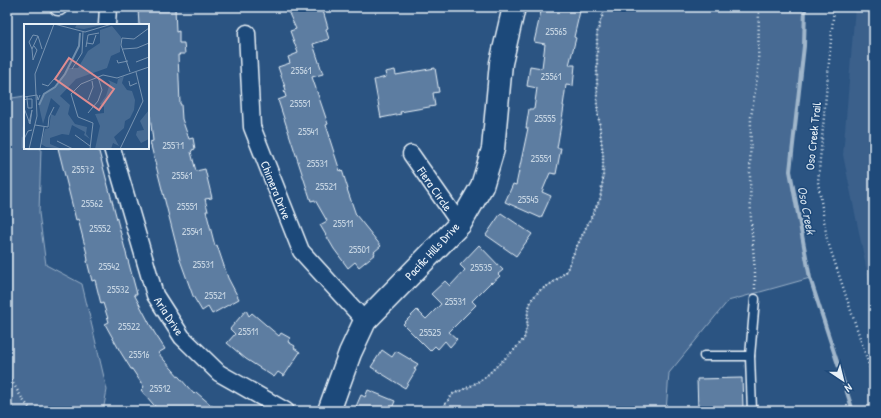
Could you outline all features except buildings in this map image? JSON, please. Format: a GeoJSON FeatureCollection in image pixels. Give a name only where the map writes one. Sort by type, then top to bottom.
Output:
{"type":"FeatureCollection","features":[{"type":"Feature","properties":{"kind":"street"},"geometry":{"type":"LineString","coordinates":[[107,24],[108,7]]}},
{"type":"Feature","properties":{"kind":"street","name":"Pacific Hills Drive"},"geometry":{"type":"LineString","coordinates":[[329,411],[350,353],[365,321],[460,224],[482,186],[493,149],[501,63],[514,7]]}},
{"type":"Feature","properties":{"kind":"street","name":"Chimera Drive"},"geometry":{"type":"LineString","coordinates":[[247,33],[252,127],[300,251],[365,321]]}},
{"type":"Feature","properties":{"kind":"street","name":"Aria Drive"},"geometry":{"type":"LineString","coordinates":[[112,149],[155,295],[182,337],[219,373],[286,411]]}},
{"type":"Feature","properties":{"kind":"street","name":"Fiera Circle"},"geometry":{"type":"LineString","coordinates":[[411,154],[460,224]]}},
{"type":"Feature","properties":{"kind":"lane"},"geometry":{"type":"LineString","coordinates":[[752,411],[750,356],[755,299]]}},
{"type":"Feature","properties":{"kind":"lane"},"geometry":{"type":"LineString","coordinates":[[704,356],[750,356]]}},
{"type":"Feature","properties":{"kind":"path"},"geometry":{"type":"LineString","coordinates":[[443,411],[453,394],[484,378],[524,339],[528,310],[532,300],[539,291],[566,272],[600,199],[603,178],[603,155],[597,104],[597,33],[605,7]]}},
{"type":"Feature","properties":{"kind":"path"},"geometry":{"type":"LineString","coordinates":[[755,299],[750,176],[752,117],[758,72],[759,7]]}},
{"type":"Feature","properties":{"kind":"path","name":"Oso Creek Trail"},"geometry":{"type":"LineString","coordinates":[[834,7],[818,182],[826,239],[874,380]]}},
{"type":"Feature","properties":{"kind":"path"},"geometry":{"type":"LineString","coordinates":[[7,373],[23,400],[32,411]]}},
{"type":"Feature","properties":{"kind":"shaded area"},"geometry":{"type":"Polygon","coordinates":[[[605,7],[805,7],[804,46],[790,171],[810,278],[728,301],[669,373],[666,411],[443,411],[443,407],[453,394],[484,378],[524,339],[528,310],[532,299],[539,291],[566,272],[600,199],[603,178],[603,155],[597,104],[597,33],[605,7]]]}},
{"type":"Feature","properties":{"kind":"shaded area"},"geometry":{"type":"Polygon","coordinates":[[[855,7],[874,7],[874,305],[843,155],[855,7]]]}},
{"type":"Feature","properties":{"kind":"shaded area"},"geometry":{"type":"Polygon","coordinates":[[[24,96],[24,149],[41,149],[39,213],[46,265],[82,284],[107,390],[103,411],[7,411],[7,97],[12,98],[24,96]]]}},
{"type":"Feature","properties":{"kind":"waterway","name":"Oso Creek"},"geometry":{"type":"LineString","coordinates":[[805,7],[804,46],[790,171],[810,278],[853,411]]}}]}
